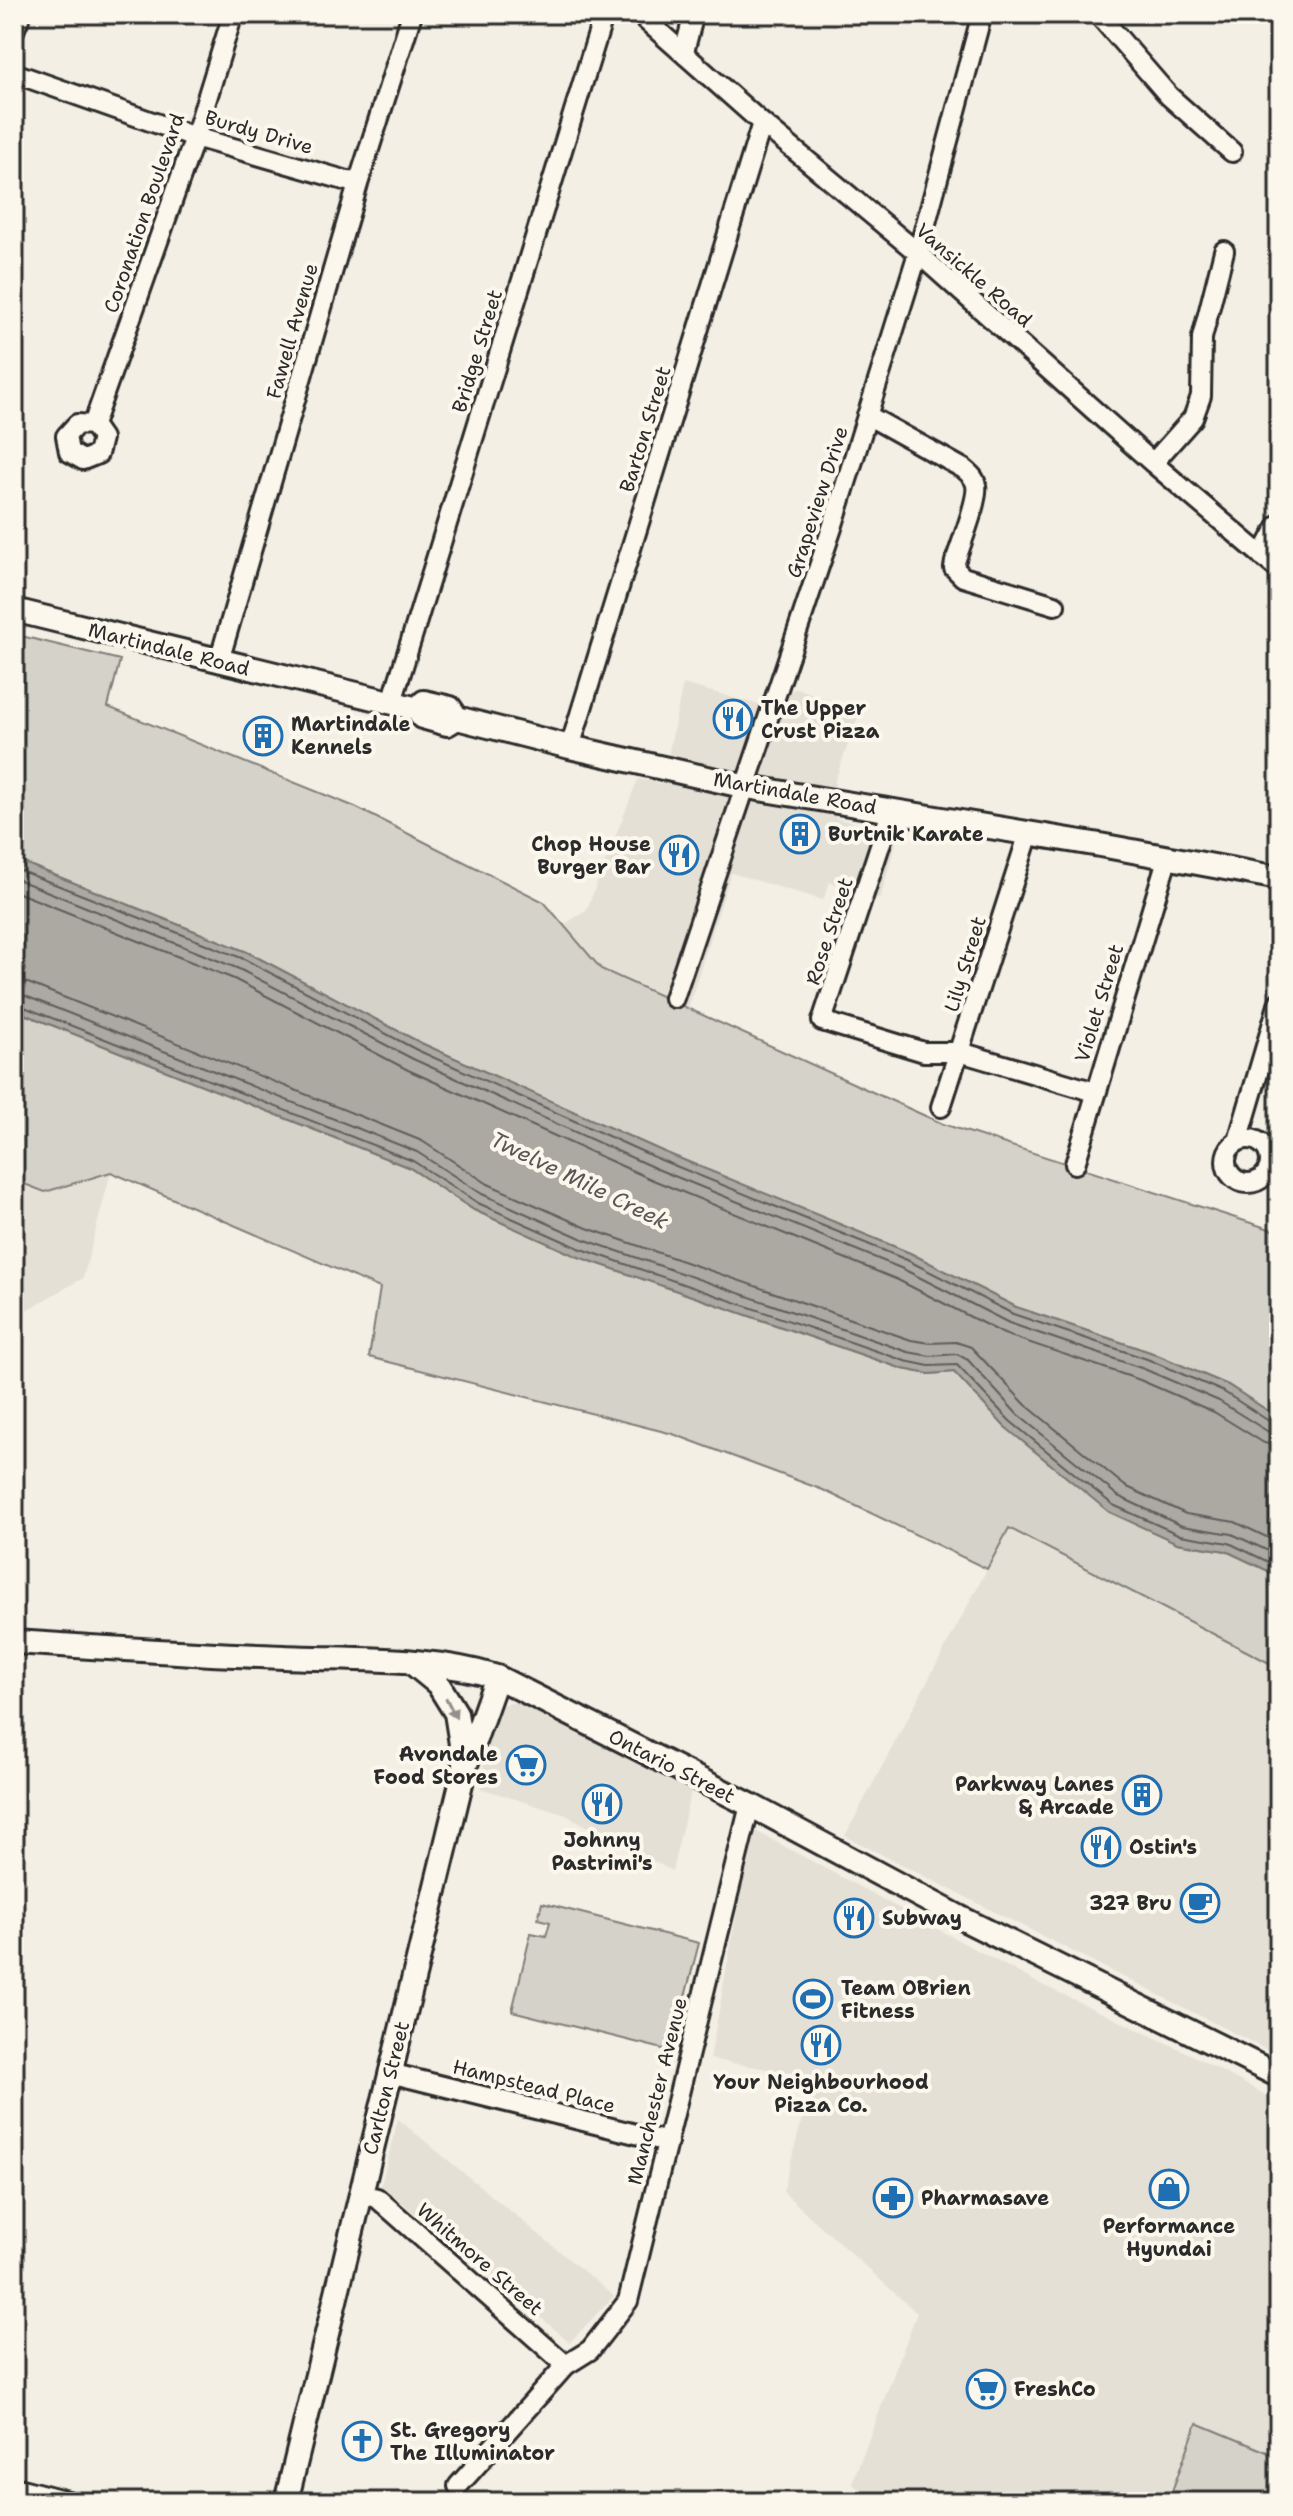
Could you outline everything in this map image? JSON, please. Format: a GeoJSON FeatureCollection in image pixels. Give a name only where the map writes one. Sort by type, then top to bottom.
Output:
{"type":"FeatureCollection","features":[{"type":"Feature","properties":{"kind":"main road","name":"Martindale Road"},"geometry":{"type":"LineString","coordinates":[[14,610],[418,709],[424,702],[450,708],[457,718],[747,787],[1168,856],[1279,878]]}},
{"type":"Feature","properties":{"kind":"main road","name":"Ontario Street"},"geometry":{"type":"LineString","coordinates":[[14,1642],[202,1654],[411,1662],[473,1670],[497,1677],[750,1805],[959,1917],[1279,2076]]}},
{"type":"Feature","properties":{"kind":"main road"},"geometry":{"type":"LineString","coordinates":[[411,1662],[438,1684],[456,1713],[465,1767]]}},
{"type":"Feature","properties":{"kind":"main road","name":"Carlton Street"},"geometry":{"type":"LineString","coordinates":[[286,2502],[465,1767],[497,1677]]}},
{"type":"Feature","properties":{"kind":"street"},"geometry":{"type":"LineString","coordinates":[[14,31],[21,14]]}},
{"type":"Feature","properties":{"kind":"street","name":"Coronation Boulevard"},"geometry":{"type":"LineString","coordinates":[[93,425],[195,137],[233,14]]}},
{"type":"Feature","properties":{"kind":"street","name":"Fawell Avenue"},"geometry":{"type":"LineString","coordinates":[[219,661],[358,184],[412,14]]}},
{"type":"Feature","properties":{"kind":"street","name":"Bridge Street"},"geometry":{"type":"LineString","coordinates":[[392,702],[604,14]]}},
{"type":"Feature","properties":{"kind":"street","name":"Vansickle Road"},"geometry":{"type":"LineString","coordinates":[[639,14],[762,123],[918,253],[1153,463],[1279,570]]}},
{"type":"Feature","properties":{"kind":"street"},"geometry":{"type":"LineString","coordinates":[[684,52],[694,14]]}},
{"type":"Feature","properties":{"kind":"street","name":"Grapeview Drive"},"geometry":{"type":"LineString","coordinates":[[674,998],[747,787],[918,253],[982,14]]}},
{"type":"Feature","properties":{"kind":"street"},"geometry":{"type":"LineString","coordinates":[[1098,14],[1169,96],[1232,152]]}},
{"type":"Feature","properties":{"kind":"street","name":"Burdy Drive"},"geometry":{"type":"LineString","coordinates":[[14,73],[195,137],[358,184]]}},
{"type":"Feature","properties":{"kind":"street","name":"Barton Street"},"geometry":{"type":"LineString","coordinates":[[570,747],[762,123]]}},
{"type":"Feature","properties":{"kind":"street"},"geometry":{"type":"LineString","coordinates":[[1153,463],[1193,418],[1201,396],[1202,338],[1224,251]]}},
{"type":"Feature","properties":{"kind":"street"},"geometry":{"type":"LineString","coordinates":[[867,415],[964,469],[976,481],[974,501],[955,562],[954,568],[958,573],[1055,605]]}},
{"type":"Feature","properties":{"kind":"street"},"geometry":{"type":"LineString","coordinates":[[1262,556],[1279,524]]}},
{"type":"Feature","properties":{"kind":"street","name":"Rose Street"},"geometry":{"type":"LineString","coordinates":[[892,809],[822,1021],[924,1052],[960,1052]]}},
{"type":"Feature","properties":{"kind":"street","name":"Lily Street"},"geometry":{"type":"LineString","coordinates":[[941,1107],[1029,833]]}},
{"type":"Feature","properties":{"kind":"street","name":"Violet Street"},"geometry":{"type":"LineString","coordinates":[[1075,1164],[1168,856]]}},
{"type":"Feature","properties":{"kind":"street"},"geometry":{"type":"LineString","coordinates":[[1238,1141],[1279,1002]]}},
{"type":"Feature","properties":{"kind":"street"},"geometry":{"type":"LineString","coordinates":[[960,1052],[1095,1092]]}},
{"type":"Feature","properties":{"kind":"street","name":"Manchester Avenue"},"geometry":{"type":"LineString","coordinates":[[458,2486],[566,2365],[590,2350],[628,2301],[750,1805]]}},
{"type":"Feature","properties":{"kind":"street","name":"Hampstead Place"},"geometry":{"type":"LineString","coordinates":[[390,2073],[668,2142]]}},
{"type":"Feature","properties":{"kind":"street","name":"Whitmore Street"},"geometry":{"type":"LineString","coordinates":[[360,2194],[377,2198],[566,2365]]}},
{"type":"Feature","properties":{"kind":"street"},"geometry":{"type":"LineString","coordinates":[[14,2487],[72,2502]]}},
{"type":"Feature","properties":{"kind":"shaded area"},"geometry":{"type":"Polygon","coordinates":[[[14,636],[120,660],[108,707],[355,807],[544,902],[601,969],[943,1124],[1279,1232],[1279,1418],[1228,1385],[1150,1352],[1016,1307],[910,1253],[664,1152],[421,1043],[247,952],[14,859],[14,636]]]}},
{"type":"Feature","properties":{"kind":"shaded area"},"geometry":{"type":"Polygon","coordinates":[[[683,684],[756,704],[797,688],[860,712],[835,780],[836,818],[898,835],[880,899],[830,882],[823,900],[731,873],[688,1008],[601,969],[563,925],[586,911],[638,779],[662,784],[683,684]]]}},
{"type":"Feature","properties":{"kind":"shaded area"},"geometry":{"type":"Polygon","coordinates":[[[14,1010],[410,1168],[474,1210],[576,1256],[903,1369],[929,1374],[954,1372],[1005,1427],[1177,1543],[1226,1551],[1279,1576],[1279,1668],[1009,1528],[987,1569],[823,1490],[673,1434],[369,1357],[380,1288],[111,1172],[45,1192],[14,1180],[14,1010]]]}},
{"type":"Feature","properties":{"kind":"shaded area"},"geometry":{"type":"Polygon","coordinates":[[[111,1172],[83,1278],[14,1317],[14,1180],[45,1192],[111,1172]]]}},
{"type":"Feature","properties":{"kind":"shaded area"},"geometry":{"type":"Polygon","coordinates":[[[1009,1528],[1279,1668],[1279,2056],[845,1836],[1009,1528]]]}},
{"type":"Feature","properties":{"kind":"shaded area"},"geometry":{"type":"Polygon","coordinates":[[[522,1701],[691,1791],[672,1871],[566,1815],[480,1788],[493,1706],[522,1701]]]}},
{"type":"Feature","properties":{"kind":"shaded area"},"geometry":{"type":"Polygon","coordinates":[[[752,1829],[1036,1982],[1188,2053],[1279,2102],[1279,2457],[1198,2423],[1168,2502],[872,2502],[852,2483],[917,2313],[783,2192],[813,2077],[710,2059],[752,1829]]]}},
{"type":"Feature","properties":{"kind":"shaded area"},"geometry":{"type":"Polygon","coordinates":[[[542,1903],[699,1943],[671,2051],[512,2011],[531,1933],[546,1936],[550,1922],[538,1919],[542,1903]]]}},
{"type":"Feature","properties":{"kind":"shaded area"},"geometry":{"type":"Polygon","coordinates":[[[398,2119],[614,2296],[570,2342],[381,2185],[398,2119]]]}},
{"type":"Feature","properties":{"kind":"shaded area"},"geometry":{"type":"Polygon","coordinates":[[[1197,2423],[1279,2457],[1279,2502],[1168,2502],[1197,2423]]]}},
{"type":"Feature","properties":{"kind":"water","name":"Twelve Mile Creek"},"geometry":{"type":"Polygon","coordinates":[[[14,859],[247,952],[421,1043],[664,1152],[910,1253],[1016,1307],[1150,1352],[1228,1385],[1279,1418],[1279,1576],[1226,1551],[1177,1543],[1109,1512],[1005,1427],[954,1372],[929,1374],[903,1369],[576,1256],[474,1210],[410,1168],[14,1010],[14,859]]]}},
{"type":"Feature","properties":{"kind":"place","name":"The Upper Crust Pizza"},"geometry":{"type":"Point","coordinates":[733,719]}},
{"type":"Feature","properties":{"kind":"place","name":"Martindale Kennels"},"geometry":{"type":"Point","coordinates":[263,736]}},
{"type":"Feature","properties":{"kind":"place","name":"Burtnik Karate"},"geometry":{"type":"Point","coordinates":[800,834]}},
{"type":"Feature","properties":{"kind":"place","name":"Chop House Burger Bar"},"geometry":{"type":"Point","coordinates":[679,855]}},
{"type":"Feature","properties":{"kind":"place","name":"Avondale Food Stores"},"geometry":{"type":"Point","coordinates":[526,1765]}},
{"type":"Feature","properties":{"kind":"place","name":"Parkway Lanes & Arcade"},"geometry":{"type":"Point","coordinates":[1142,1795]}},
{"type":"Feature","properties":{"kind":"place","name":"Johnny Pastrimi's"},"geometry":{"type":"Point","coordinates":[602,1804]}},
{"type":"Feature","properties":{"kind":"place","name":"Ostin's"},"geometry":{"type":"Point","coordinates":[1101,1847]}},
{"type":"Feature","properties":{"kind":"place","name":"327 Bru"},"geometry":{"type":"Point","coordinates":[1200,1903]}},
{"type":"Feature","properties":{"kind":"place","name":"Subway"},"geometry":{"type":"Point","coordinates":[854,1918]}},
{"type":"Feature","properties":{"kind":"place","name":"Team OBrien Fitness"},"geometry":{"type":"Point","coordinates":[813,1999]}},
{"type":"Feature","properties":{"kind":"place","name":"Your Neighbourhood Pizza Co."},"geometry":{"type":"Point","coordinates":[821,2045]}},
{"type":"Feature","properties":{"kind":"place","name":"Performance Hyundai"},"geometry":{"type":"Point","coordinates":[1169,2189]}},
{"type":"Feature","properties":{"kind":"place","name":"Pharmasave"},"geometry":{"type":"Point","coordinates":[893,2198]}},
{"type":"Feature","properties":{"kind":"place","name":"FreshCo"},"geometry":{"type":"Point","coordinates":[986,2389]}},
{"type":"Feature","properties":{"kind":"place","name":"St. Gregory The Illuminator"},"geometry":{"type":"Point","coordinates":[362,2441]}}]}
